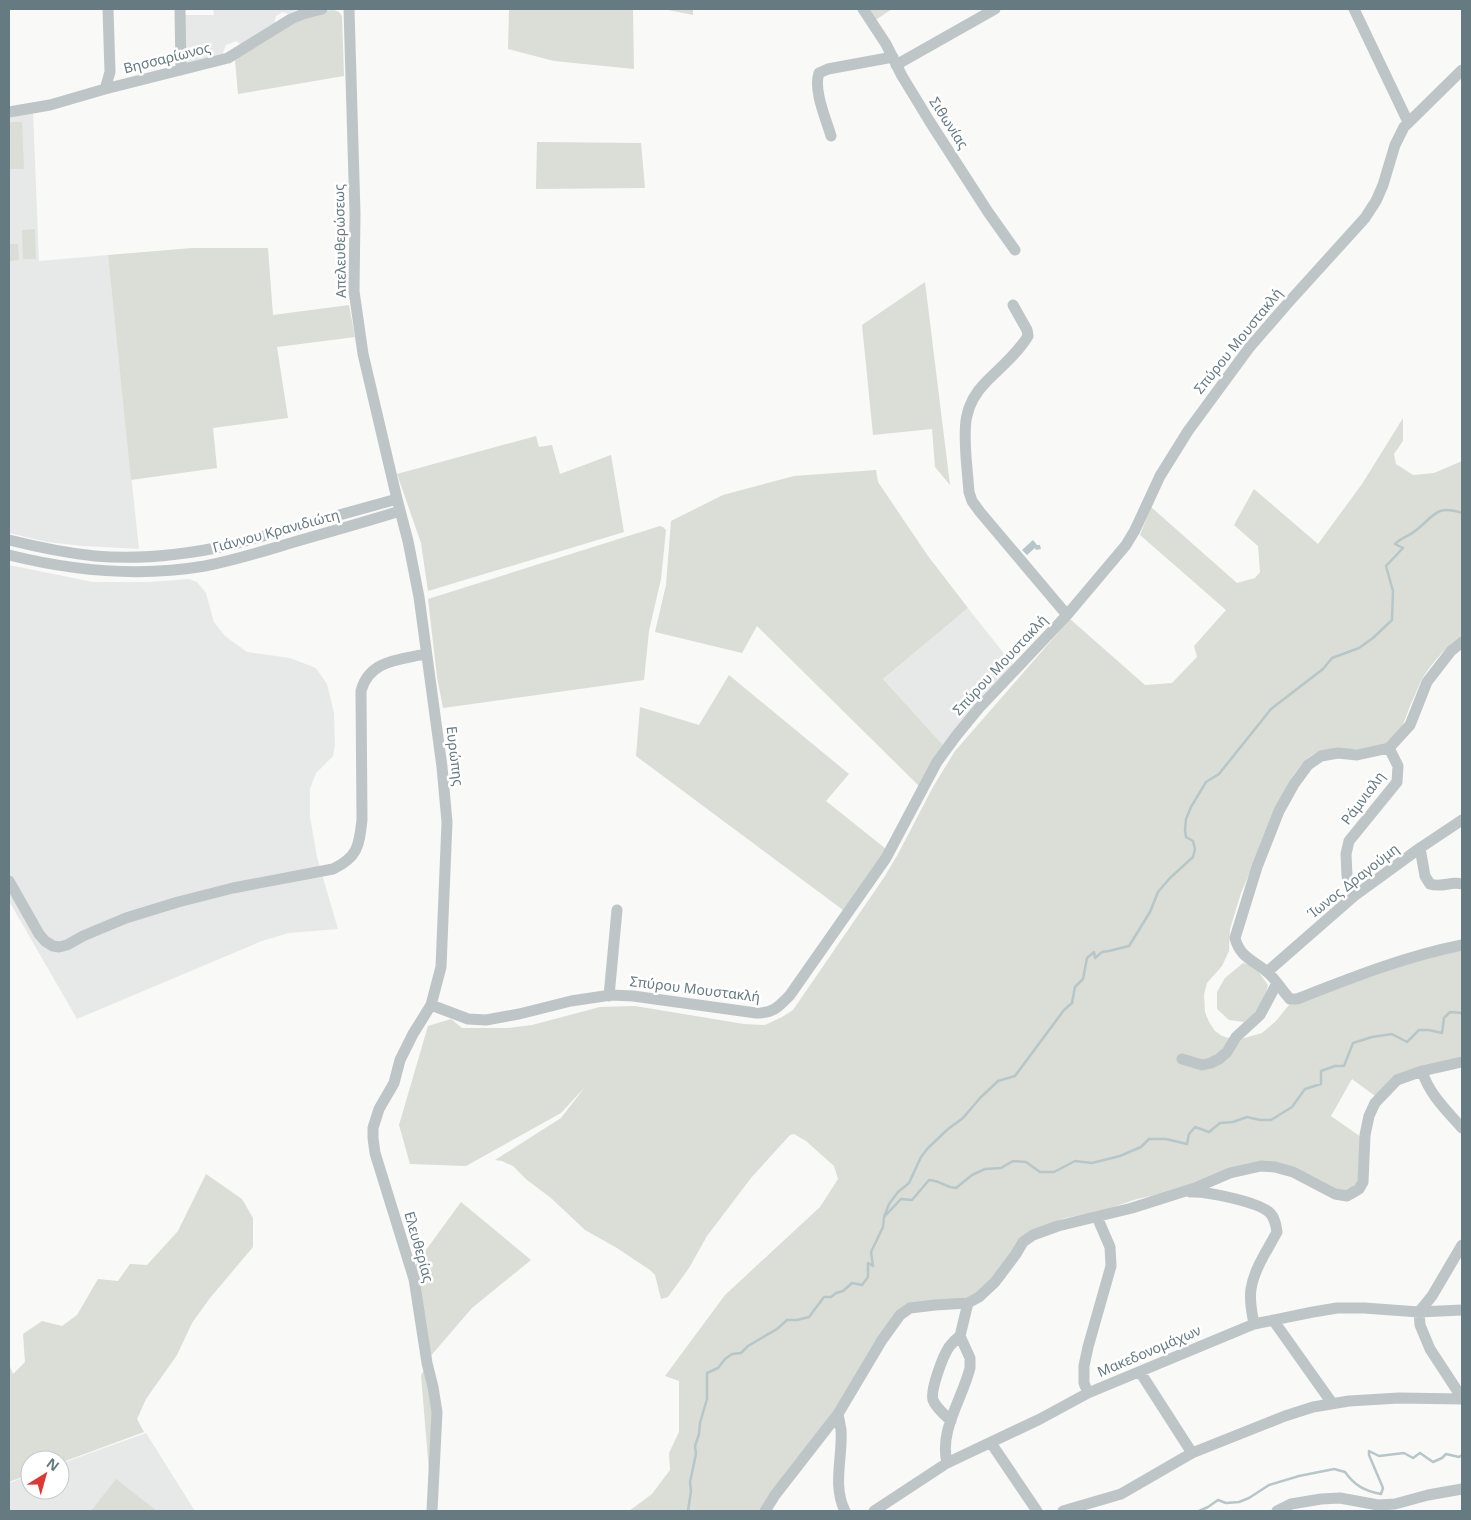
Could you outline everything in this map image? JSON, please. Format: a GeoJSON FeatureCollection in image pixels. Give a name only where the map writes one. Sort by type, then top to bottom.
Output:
{"type":"FeatureCollection","features":[{"type":"Feature","properties":{"kind":"street"},"geometry":{"type":"LineString","coordinates":[[104,89],[110,72],[108,9]]}},
{"type":"Feature","properties":{"kind":"street"},"geometry":{"type":"LineString","coordinates":[[180,9],[181,70]]}},
{"type":"Feature","properties":{"kind":"street","name":"Βησσαρίωνος"},"geometry":{"type":"LineString","coordinates":[[9,112],[50,105],[104,89],[228,58],[291,19],[322,9]]}},
{"type":"Feature","properties":{"kind":"street","name":"Απελευθερώσεως"},"geometry":{"type":"LineString","coordinates":[[349,9],[355,214],[354,291],[363,354],[400,511]]}},
{"type":"Feature","properties":{"kind":"street","name":"Σιθωνίας"},"geometry":{"type":"LineString","coordinates":[[863,9],[907,85],[988,212],[1015,250]]}},
{"type":"Feature","properties":{"kind":"street"},"geometry":{"type":"LineString","coordinates":[[831,136],[818,90],[817,80],[819,73],[830,69],[894,61],[995,9]]}},
{"type":"Feature","properties":{"kind":"street"},"geometry":{"type":"LineString","coordinates":[[1354,9],[1408,122]]}},
{"type":"Feature","properties":{"kind":"street","name":"Σπύρου Μουστακλή"},"geometry":{"type":"LineString","coordinates":[[431,1005],[468,1018],[486,1020],[571,1001],[609,996],[633,996],[756,1013],[775,1010],[790,994],[886,858],[933,769],[956,736],[979,708],[1067,615],[1126,545],[1164,469],[1188,431],[1249,348],[1369,213],[1383,185],[1397,139],[1408,122],[1462,70]]}},
{"type":"Feature","properties":{"kind":"street"},"geometry":{"type":"LineString","coordinates":[[1012,305],[1028,336],[1014,354],[982,386],[968,410],[965,430],[969,492],[972,501],[980,512],[1067,615]]}},
{"type":"Feature","properties":{"kind":"street","name":"Γιάννου Κρανιδιώτη"},"geometry":{"type":"LineString","coordinates":[[9,540],[96,556],[173,555],[232,545],[397,499]]}},
{"type":"Feature","properties":{"kind":"street","name":"Γιάννου Κρανιδιώτη"},"geometry":{"type":"LineString","coordinates":[[9,554],[63,566],[129,572],[203,566],[242,558],[400,511]]}},
{"type":"Feature","properties":{"kind":"street","name":"Ευρώπης"},"geometry":{"type":"LineString","coordinates":[[400,511],[419,597],[442,767],[447,822],[441,967],[431,1005]]}},
{"type":"Feature","properties":{"kind":"street"},"geometry":{"type":"LineString","coordinates":[[1462,642],[1451,651],[1427,682],[1410,725],[1389,748],[1357,754],[1338,753],[1321,756],[1308,765],[1279,811],[1257,867],[1235,938],[1237,946],[1244,955],[1267,972],[1290,999],[1297,1000],[1402,961],[1462,944]]}},
{"type":"Feature","properties":{"kind":"street"},"geometry":{"type":"LineString","coordinates":[[9,881],[39,934],[45,941],[59,947],[126,918],[178,902],[233,888],[333,869],[344,864],[356,852],[360,840],[362,820],[361,691],[364,682],[379,666],[426,654]]}},
{"type":"Feature","properties":{"kind":"street","name":"Ράμνιαλη"},"geometry":{"type":"LineString","coordinates":[[1354,896],[1347,876],[1346,854],[1349,841],[1397,782],[1398,766],[1389,748]]}},
{"type":"Feature","properties":{"kind":"street","name":"Ίωνος Δραγούμη"},"geometry":{"type":"LineString","coordinates":[[1267,972],[1354,896],[1462,820]]}},
{"type":"Feature","properties":{"kind":"street"},"geometry":{"type":"LineString","coordinates":[[1420,848],[1425,876],[1430,884],[1437,887],[1457,883],[1462,884]]}},
{"type":"Feature","properties":{"kind":"street"},"geometry":{"type":"LineString","coordinates":[[609,996],[617,910]]}},
{"type":"Feature","properties":{"kind":"street"},"geometry":{"type":"LineString","coordinates":[[1182,1059],[1202,1065],[1219,1059],[1227,1052],[1235,1039],[1260,1015],[1277,983]]}},
{"type":"Feature","properties":{"kind":"street","name":"Ελευθερίας"},"geometry":{"type":"LineString","coordinates":[[431,1005],[400,1060],[394,1084],[379,1109],[373,1128],[373,1138],[375,1153],[414,1279],[427,1363],[437,1412],[432,1511]]}},
{"type":"Feature","properties":{"kind":"street"},"geometry":{"type":"LineString","coordinates":[[765,1511],[775,1495],[838,1414],[882,1340],[900,1315],[910,1308],[968,1303],[979,1297],[995,1282],[1023,1242],[1034,1235],[1058,1226],[1132,1208],[1195,1188],[1230,1173],[1261,1166],[1276,1167],[1293,1172],[1335,1194],[1347,1196],[1359,1189],[1363,1182],[1365,1135],[1374,1103],[1398,1080],[1422,1071],[1462,1062]]}},
{"type":"Feature","properties":{"kind":"street"},"geometry":{"type":"LineString","coordinates":[[1422,1071],[1426,1083],[1434,1096],[1462,1128]]}},
{"type":"Feature","properties":{"kind":"street"},"geometry":{"type":"LineString","coordinates":[[1177,1193],[1199,1192],[1250,1204],[1269,1212],[1275,1221],[1277,1232],[1257,1270],[1251,1289],[1250,1303],[1254,1324]]}},
{"type":"Feature","properties":{"kind":"street"},"geometry":{"type":"LineString","coordinates":[[1088,1393],[1084,1383],[1084,1366],[1111,1266],[1110,1247],[1098,1217]]}},
{"type":"Feature","properties":{"kind":"street"},"geometry":{"type":"LineString","coordinates":[[1462,1246],[1432,1296],[1420,1312],[1420,1326],[1430,1349],[1462,1398]]}},
{"type":"Feature","properties":{"kind":"street"},"geometry":{"type":"LineString","coordinates":[[950,1421],[937,1407],[932,1393],[948,1349],[960,1336],[968,1303]]}},
{"type":"Feature","properties":{"kind":"street","name":"Μακεδονομάχων"},"geometry":{"type":"LineString","coordinates":[[874,1511],[886,1508],[947,1463],[1040,1419],[1088,1393],[1254,1324],[1338,1308],[1420,1312],[1462,1310]]}},
{"type":"Feature","properties":{"kind":"street"},"geometry":{"type":"LineString","coordinates":[[1273,1320],[1332,1403]]}},
{"type":"Feature","properties":{"kind":"street"},"geometry":{"type":"LineString","coordinates":[[947,1463],[944,1449],[950,1421],[970,1368],[970,1358],[960,1336]]}},
{"type":"Feature","properties":{"kind":"street"},"geometry":{"type":"LineString","coordinates":[[1140,1372],[1192,1453]]}},
{"type":"Feature","properties":{"kind":"street"},"geometry":{"type":"LineString","coordinates":[[1063,1511],[1121,1494],[1192,1453],[1285,1416],[1313,1407],[1332,1403],[1399,1398],[1462,1398]]}},
{"type":"Feature","properties":{"kind":"street"},"geometry":{"type":"LineString","coordinates":[[838,1414],[841,1429],[838,1477],[839,1496],[846,1511]]}},
{"type":"Feature","properties":{"kind":"street"},"geometry":{"type":"LineString","coordinates":[[991,1443],[1037,1511]]}},
{"type":"Feature","properties":{"kind":"street"},"geometry":{"type":"LineString","coordinates":[[1277,1511],[1292,1504],[1321,1499],[1340,1498],[1361,1507],[1395,1504],[1428,1495],[1462,1489]]}},
{"type":"Feature","properties":{"kind":"shaded area"},"geometry":{"type":"Polygon","coordinates":[[[213,9],[296,10],[289,14],[283,12],[276,16],[274,24],[242,45],[236,41],[226,45],[222,55],[184,67],[183,15],[214,15],[213,9]]]}},
{"type":"Feature","properties":{"kind":"shaded area"},"geometry":{"type":"Polygon","coordinates":[[[509,9],[633,9],[634,69],[554,61],[508,49],[509,9]]]}},
{"type":"Feature","properties":{"kind":"shaded area"},"geometry":{"type":"Polygon","coordinates":[[[663,9],[693,9],[693,15],[663,9]]]}},
{"type":"Feature","properties":{"kind":"shaded area"},"geometry":{"type":"Polygon","coordinates":[[[867,9],[892,9],[874,21],[867,9]]]}},
{"type":"Feature","properties":{"kind":"shaded area"},"geometry":{"type":"Polygon","coordinates":[[[334,10],[342,16],[344,76],[238,94],[235,60],[294,21],[320,12],[334,10]]]}},
{"type":"Feature","properties":{"kind":"shaded area"},"geometry":{"type":"Polygon","coordinates":[[[33,112],[39,261],[108,255],[139,549],[47,542],[9,533],[9,116],[33,112]]]}},
{"type":"Feature","properties":{"kind":"shaded area"},"geometry":{"type":"Polygon","coordinates":[[[9,122],[22,122],[24,169],[9,169],[9,122]]]}},
{"type":"Feature","properties":{"kind":"shaded area"},"geometry":{"type":"Polygon","coordinates":[[[537,142],[641,143],[645,188],[536,189],[537,142]]]}},
{"type":"Feature","properties":{"kind":"shaded area"},"geometry":{"type":"Polygon","coordinates":[[[35,229],[36,259],[23,259],[22,230],[35,229]]]}},
{"type":"Feature","properties":{"kind":"shaded area"},"geometry":{"type":"Polygon","coordinates":[[[9,244],[18,244],[19,260],[9,261],[9,244]]]}},
{"type":"Feature","properties":{"kind":"shaded area"},"geometry":{"type":"Polygon","coordinates":[[[192,248],[268,248],[273,315],[349,305],[355,337],[277,347],[288,418],[213,428],[217,468],[131,480],[108,255],[192,248]]]}},
{"type":"Feature","properties":{"kind":"shaded area"},"geometry":{"type":"Polygon","coordinates":[[[925,282],[950,485],[935,467],[932,429],[873,435],[862,325],[925,282]]]}},
{"type":"Feature","properties":{"kind":"shaded area"},"geometry":{"type":"Polygon","coordinates":[[[1403,418],[1403,441],[1394,454],[1396,464],[1413,475],[1434,473],[1462,461],[1462,636],[1445,649],[1424,676],[1401,728],[1389,741],[1371,748],[1321,751],[1311,756],[1302,764],[1291,778],[1241,893],[1230,929],[1229,951],[1222,966],[1207,983],[1204,995],[1205,1012],[1215,1031],[1222,1036],[1236,1040],[1262,1033],[1276,1021],[1293,1000],[1402,963],[1462,949],[1462,1058],[1440,1062],[1375,1096],[1352,1079],[1331,1116],[1361,1137],[1360,1178],[1355,1188],[1339,1191],[1273,1162],[1179,1190],[1137,1199],[1098,1212],[1065,1218],[1040,1228],[1009,1264],[974,1295],[961,1300],[915,1303],[803,1453],[770,1493],[759,1511],[629,1511],[652,1494],[670,1470],[669,1453],[679,1432],[679,1381],[665,1376],[725,1295],[820,1207],[838,1179],[834,1166],[806,1141],[794,1134],[790,1135],[751,1178],[707,1236],[689,1268],[668,1297],[661,1299],[655,1275],[650,1270],[585,1230],[513,1166],[495,1160],[561,1118],[585,1087],[561,1113],[466,1166],[410,1164],[399,1125],[428,1026],[451,1019],[462,1028],[507,1028],[532,1025],[600,1007],[635,1006],[744,1024],[765,1025],[782,1017],[793,1010],[885,876],[933,787],[955,751],[1070,619],[1145,685],[1172,683],[1197,657],[1194,646],[1226,610],[1140,535],[1151,507],[1237,583],[1255,578],[1260,572],[1258,546],[1234,525],[1254,489],[1318,544],[1362,484],[1403,418]]]}},
{"type":"Feature","properties":{"kind":"shaded area"},"geometry":{"type":"Polygon","coordinates":[[[536,436],[539,447],[552,445],[560,474],[611,455],[624,532],[428,591],[421,543],[397,474],[536,436]]]}},
{"type":"Feature","properties":{"kind":"shaded area"},"geometry":{"type":"Polygon","coordinates":[[[876,470],[878,482],[928,556],[968,608],[883,679],[943,745],[919,786],[757,626],[742,653],[655,632],[666,585],[671,521],[723,495],[794,476],[876,470]]]}},
{"type":"Feature","properties":{"kind":"shaded area"},"geometry":{"type":"Polygon","coordinates":[[[660,526],[666,530],[661,579],[649,631],[644,680],[443,708],[437,677],[428,599],[660,526]]]}},
{"type":"Feature","properties":{"kind":"shaded area"},"geometry":{"type":"Polygon","coordinates":[[[1033,540],[1037,545],[1040,545],[1041,549],[1036,550],[1035,548],[1027,555],[1022,550],[1033,540]]]}},
{"type":"Feature","properties":{"kind":"shaded area"},"geometry":{"type":"Polygon","coordinates":[[[9,565],[93,582],[150,582],[189,579],[197,582],[206,593],[214,622],[225,636],[247,652],[290,658],[316,668],[327,684],[334,713],[335,745],[333,756],[316,773],[310,789],[310,817],[317,857],[338,929],[289,933],[262,941],[77,1019],[9,901],[9,565]]]}},
{"type":"Feature","properties":{"kind":"shaded area"},"geometry":{"type":"Polygon","coordinates":[[[968,608],[1013,665],[943,745],[883,679],[968,608]]]}},
{"type":"Feature","properties":{"kind":"shaded area"},"geometry":{"type":"Polygon","coordinates":[[[729,675],[849,774],[826,801],[886,849],[843,910],[636,756],[640,707],[699,725],[729,675]]]}},
{"type":"Feature","properties":{"kind":"shaded area"},"geometry":{"type":"Polygon","coordinates":[[[1243,963],[1255,967],[1268,985],[1260,1006],[1244,1022],[1229,1020],[1217,1009],[1217,992],[1225,978],[1243,963]]]}},
{"type":"Feature","properties":{"kind":"shaded area"},"geometry":{"type":"Polygon","coordinates":[[[206,1174],[242,1199],[253,1218],[253,1247],[210,1298],[192,1323],[177,1355],[146,1399],[137,1419],[144,1432],[70,1459],[70,1450],[20,1450],[20,1478],[9,1482],[9,1364],[13,1374],[25,1362],[23,1334],[42,1321],[62,1326],[77,1315],[98,1279],[118,1281],[130,1264],[147,1265],[178,1231],[206,1174]]]}},
{"type":"Feature","properties":{"kind":"shaded area"},"geometry":{"type":"Polygon","coordinates":[[[461,1202],[531,1260],[472,1308],[429,1358],[415,1265],[461,1202]]]}},
{"type":"Feature","properties":{"kind":"shaded area"},"geometry":{"type":"Polygon","coordinates":[[[425,1369],[434,1423],[431,1496],[421,1375],[425,1369]]]}},
{"type":"Feature","properties":{"kind":"shaded area"},"geometry":{"type":"Polygon","coordinates":[[[146,1433],[195,1511],[9,1511],[9,1483],[20,1479],[20,1500],[70,1500],[70,1460],[146,1433]]]}},
{"type":"Feature","properties":{"kind":"shaded area"},"geometry":{"type":"Polygon","coordinates":[[[116,1479],[157,1511],[91,1511],[116,1479]]]}},
{"type":"Feature","properties":{"kind":"waterway"},"geometry":{"type":"LineString","coordinates":[[688,1511],[691,1491],[690,1482],[696,1454],[695,1446],[707,1399],[707,1373],[718,1368],[732,1354],[741,1353],[748,1346],[777,1329],[787,1320],[809,1317],[824,1297],[831,1297],[843,1291],[852,1283],[862,1285],[868,1277],[868,1263],[873,1266],[871,1252],[883,1227],[884,1217],[889,1204],[898,1192],[909,1183],[921,1157],[948,1129],[963,1118],[998,1081],[1015,1076],[1064,1010],[1072,1003],[1075,987],[1083,979],[1087,958],[1094,952],[1095,958],[1102,952],[1129,946],[1150,912],[1158,892],[1193,857],[1195,849],[1193,841],[1186,837],[1186,819],[1206,782],[1219,774],[1271,709],[1323,669],[1332,658],[1359,648],[1392,620],[1393,591],[1386,566],[1403,548],[1395,544],[1440,511],[1446,510],[1462,513]]}},
{"type":"Feature","properties":{"kind":"waterway"},"geometry":{"type":"LineString","coordinates":[[885,1216],[901,1199],[912,1200],[929,1180],[956,1188],[972,1175],[985,1169],[1001,1168],[1013,1161],[1026,1162],[1040,1172],[1054,1172],[1075,1161],[1092,1163],[1120,1156],[1141,1147],[1149,1139],[1166,1139],[1187,1144],[1189,1134],[1195,1127],[1209,1132],[1220,1123],[1233,1122],[1247,1117],[1271,1120],[1292,1107],[1305,1089],[1321,1084],[1321,1071],[1335,1066],[1344,1066],[1353,1043],[1372,1037],[1392,1034],[1407,1042],[1419,1030],[1442,1033],[1444,1018],[1450,1012],[1462,1013]]}},
{"type":"Feature","properties":{"kind":"waterway"},"geometry":{"type":"LineString","coordinates":[[1199,1511],[1218,1500],[1226,1503],[1239,1502],[1269,1485],[1299,1476],[1334,1469],[1345,1472],[1361,1487],[1381,1494],[1383,1488],[1369,1451],[1379,1456],[1404,1453],[1413,1458],[1420,1453],[1433,1462],[1446,1454],[1459,1457],[1462,1455]]}}]}
